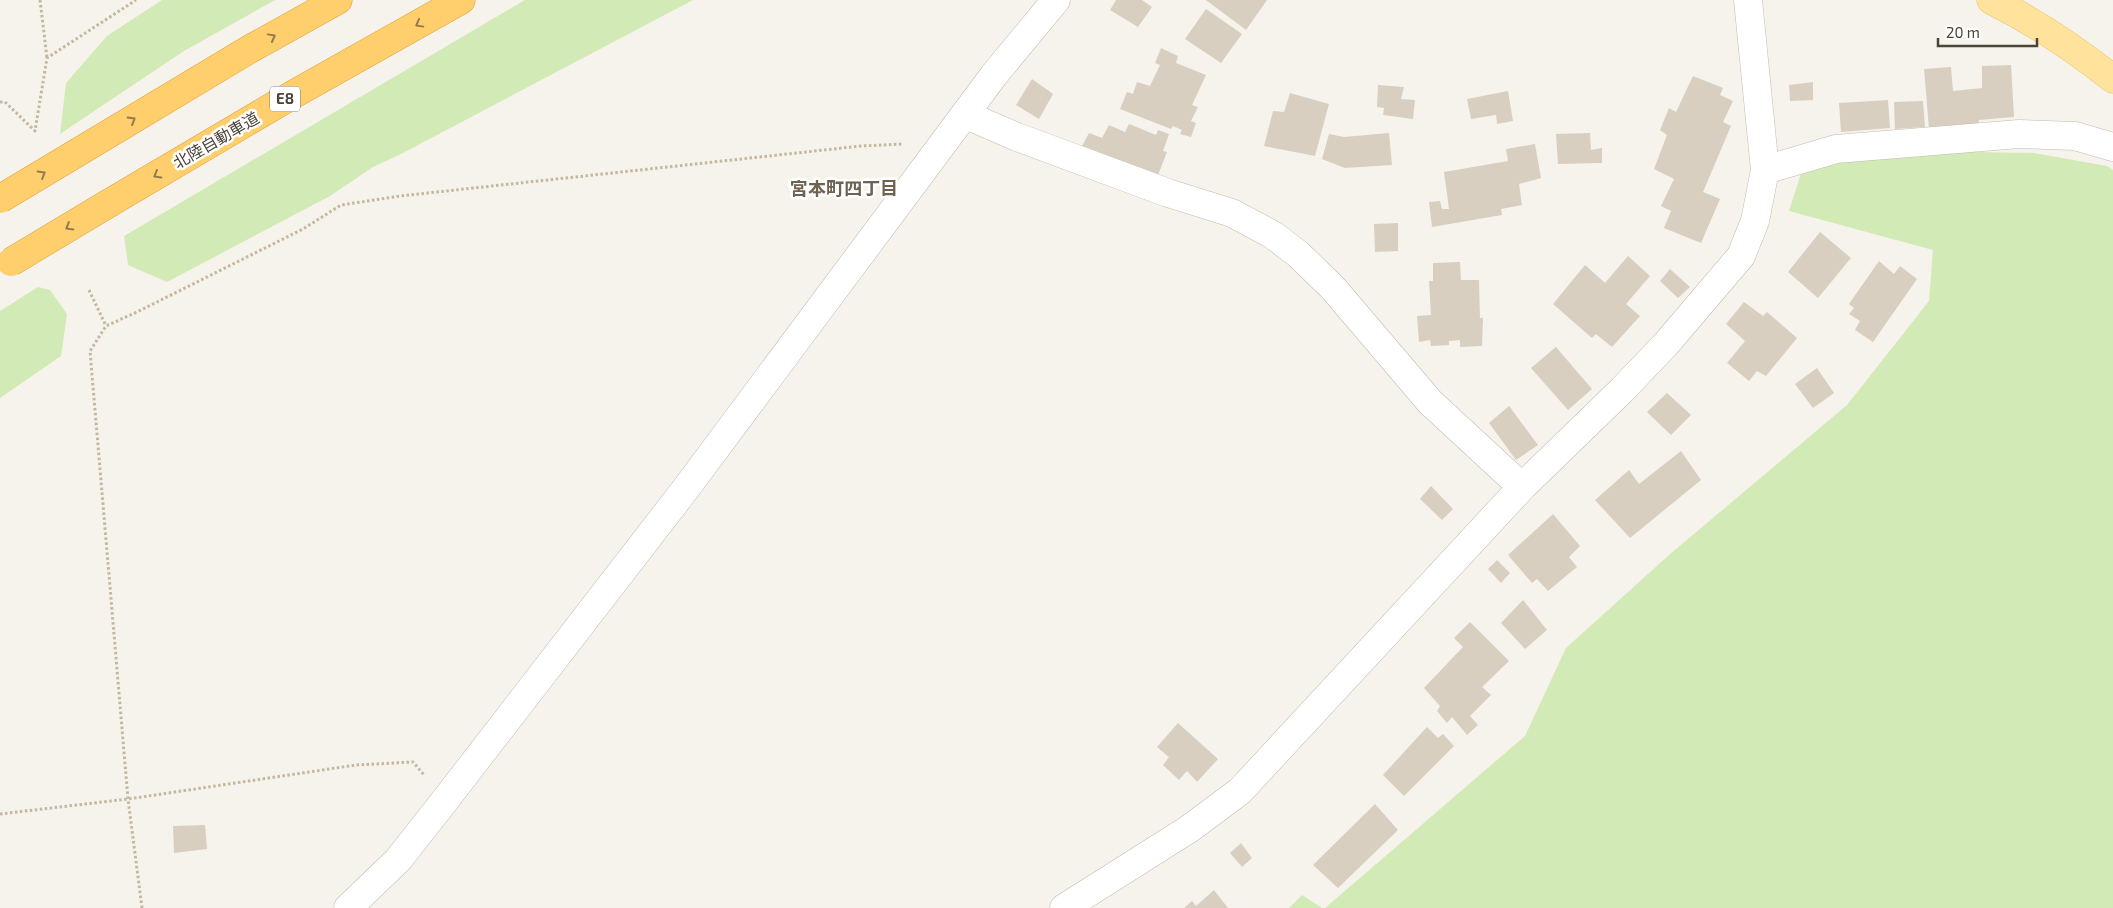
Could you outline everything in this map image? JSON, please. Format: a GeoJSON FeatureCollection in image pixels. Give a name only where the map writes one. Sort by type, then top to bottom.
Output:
{"type":"FeatureCollection","features":[{"type":"Feature","properties":{"kind":"highway"},"geometry":{"type":"LineString","coordinates":[[0,199],[250,49],[338,0]]}},
{"type":"Feature","properties":{"kind":"highway","name":"北陸自動車道"},"geometry":{"type":"LineString","coordinates":[[5,265],[294,94],[461,0]]}},
{"type":"Feature","properties":{"kind":"main road"},"geometry":{"type":"LineString","coordinates":[[1990,0],[2026,18],[2072,47],[2113,79]]}},
{"type":"Feature","properties":{"kind":"street"},"geometry":{"type":"LineString","coordinates":[[348,908],[398,860],[446,799],[687,487],[994,75],[1056,0]]}},
{"type":"Feature","properties":{"kind":"street"},"geometry":{"type":"LineString","coordinates":[[1064,908],[1189,829],[1240,791],[1522,487],[1666,344],[1741,256],[1755,221],[1764,170],[1748,0]]}},
{"type":"Feature","properties":{"kind":"street"},"geometry":{"type":"LineString","coordinates":[[966,115],[1017,137],[1159,190],[1232,213],[1274,235],[1298,254],[1333,288],[1430,402],[1522,487]]}},
{"type":"Feature","properties":{"kind":"street"},"geometry":{"type":"LineString","coordinates":[[1764,170],[1836,149],[2019,134],[2075,136],[2113,147]]}},
{"type":"Feature","properties":{"kind":"path"},"geometry":{"type":"LineString","coordinates":[[37,138],[36,131],[47,58],[40,0]]}},
{"type":"Feature","properties":{"kind":"path"},"geometry":{"type":"LineString","coordinates":[[47,58],[136,0]]}},
{"type":"Feature","properties":{"kind":"path"},"geometry":{"type":"LineString","coordinates":[[0,102],[5,102],[36,131]]}},
{"type":"Feature","properties":{"kind":"path"},"geometry":{"type":"LineString","coordinates":[[142,908],[128,799],[90,350],[106,326],[303,229],[341,205],[400,196],[852,147],[946,141]]}},
{"type":"Feature","properties":{"kind":"path"},"geometry":{"type":"LineString","coordinates":[[89,290],[106,326]]}},
{"type":"Feature","properties":{"kind":"path"},"geometry":{"type":"LineString","coordinates":[[0,814],[128,799],[356,765],[413,762],[446,799]]}},
{"type":"Feature","properties":{"kind":"green space"},"geometry":{"type":"Polygon","coordinates":[[[162,0],[275,0],[184,51],[60,134],[66,83],[107,36],[162,0]]]}},
{"type":"Feature","properties":{"kind":"green space"},"geometry":{"type":"Polygon","coordinates":[[[525,0],[693,0],[373,167],[330,196],[167,282],[128,265],[124,236],[525,0]]]}},
{"type":"Feature","properties":{"kind":"green space"},"geometry":{"type":"Polygon","coordinates":[[[1916,151],[2034,153],[2107,166],[2113,170],[2113,908],[1325,908],[1525,736],[1566,648],[1669,555],[1847,405],[1929,301],[1933,250],[1789,211],[1805,161],[1916,151]]]}},
{"type":"Feature","properties":{"kind":"green space"},"geometry":{"type":"Polygon","coordinates":[[[38,287],[50,290],[67,314],[61,356],[0,398],[0,311],[38,287]]]}},
{"type":"Feature","properties":{"kind":"green space"},"geometry":{"type":"Polygon","coordinates":[[[1302,895],[1322,908],[1289,908],[1302,895]]]}},
{"type":"Feature","properties":{"kind":"building"},"geometry":{"type":"Polygon","coordinates":[[[1116,0],[1142,0],[1152,7],[1138,27],[1110,10],[1116,0]]]}},
{"type":"Feature","properties":{"kind":"building"},"geometry":{"type":"Polygon","coordinates":[[[1206,0],[1267,0],[1246,30],[1206,0]]]}},
{"type":"Feature","properties":{"kind":"building"},"geometry":{"type":"Polygon","coordinates":[[[1206,9],[1242,34],[1221,63],[1185,39],[1206,9]]]}},
{"type":"Feature","properties":{"kind":"building"},"geometry":{"type":"Polygon","coordinates":[[[1161,48],[1178,56],[1176,63],[1206,75],[1192,105],[1198,107],[1191,121],[1196,123],[1191,137],[1180,134],[1182,130],[1173,126],[1171,129],[1120,109],[1127,92],[1133,94],[1137,82],[1150,86],[1160,65],[1155,63],[1161,48]]]}},
{"type":"Feature","properties":{"kind":"building"},"geometry":{"type":"Polygon","coordinates":[[[2011,65],[2014,117],[1979,120],[1978,126],[1929,129],[1924,69],[1951,67],[1953,91],[1982,88],[1982,66],[2011,65]]]}},
{"type":"Feature","properties":{"kind":"building"},"geometry":{"type":"Polygon","coordinates":[[[1693,76],[1723,88],[1720,95],[1733,101],[1723,122],[1731,126],[1703,192],[1720,199],[1701,243],[1664,228],[1671,211],[1661,206],[1674,179],[1654,169],[1667,135],[1660,130],[1669,108],[1676,112],[1693,76]]]}},
{"type":"Feature","properties":{"kind":"building"},"geometry":{"type":"Polygon","coordinates":[[[1032,79],[1053,94],[1039,119],[1016,105],[1032,79]]]}},
{"type":"Feature","properties":{"kind":"building"},"geometry":{"type":"Polygon","coordinates":[[[1813,82],[1813,100],[1790,101],[1789,85],[1813,82]]]}},
{"type":"Feature","properties":{"kind":"building"},"geometry":{"type":"Polygon","coordinates":[[[1378,85],[1404,87],[1401,99],[1415,100],[1413,119],[1383,115],[1384,108],[1377,107],[1378,85]]]}},
{"type":"Feature","properties":{"kind":"building"},"geometry":{"type":"Polygon","coordinates":[[[1508,91],[1513,121],[1497,124],[1496,115],[1471,119],[1467,99],[1508,91]]]}},
{"type":"Feature","properties":{"kind":"building"},"geometry":{"type":"Polygon","coordinates":[[[1290,93],[1329,104],[1315,156],[1264,146],[1273,111],[1284,112],[1290,93]]]}},
{"type":"Feature","properties":{"kind":"building"},"geometry":{"type":"Polygon","coordinates":[[[1888,100],[1890,128],[1841,132],[1839,103],[1888,100]]]}},
{"type":"Feature","properties":{"kind":"building"},"geometry":{"type":"Polygon","coordinates":[[[1923,101],[1925,127],[1895,129],[1894,102],[1923,101]]]}},
{"type":"Feature","properties":{"kind":"building"},"geometry":{"type":"Polygon","coordinates":[[[1129,124],[1156,135],[1158,130],[1169,134],[1163,151],[1167,152],[1158,175],[1082,146],[1089,133],[1102,138],[1109,125],[1125,132],[1129,124]]]}},
{"type":"Feature","properties":{"kind":"building"},"geometry":{"type":"Polygon","coordinates":[[[1389,133],[1392,165],[1345,168],[1322,159],[1329,134],[1344,137],[1389,133]]]}},
{"type":"Feature","properties":{"kind":"building"},"geometry":{"type":"Polygon","coordinates":[[[1590,133],[1591,150],[1602,148],[1602,163],[1558,164],[1556,134],[1590,133]]]}},
{"type":"Feature","properties":{"kind":"building"},"geometry":{"type":"Polygon","coordinates":[[[1535,144],[1541,178],[1519,184],[1522,205],[1501,209],[1502,215],[1432,227],[1429,202],[1440,201],[1442,209],[1449,209],[1444,172],[1508,161],[1506,149],[1535,144]]]}},
{"type":"Feature","properties":{"kind":"building"},"geometry":{"type":"Polygon","coordinates":[[[1398,223],[1398,251],[1375,252],[1374,224],[1398,223]]]}},
{"type":"Feature","properties":{"kind":"building"},"geometry":{"type":"Polygon","coordinates":[[[1820,232],[1851,258],[1818,298],[1788,272],[1820,232]]]}},
{"type":"Feature","properties":{"kind":"building"},"geometry":{"type":"Polygon","coordinates":[[[1628,256],[1650,276],[1626,304],[1640,316],[1612,347],[1596,334],[1592,338],[1553,304],[1585,265],[1605,283],[1628,256]]]}},
{"type":"Feature","properties":{"kind":"building"},"geometry":{"type":"Polygon","coordinates":[[[1879,261],[1894,274],[1900,266],[1917,279],[1873,342],[1855,330],[1860,321],[1849,314],[1854,308],[1849,304],[1879,261]]]}},
{"type":"Feature","properties":{"kind":"building"},"geometry":{"type":"Polygon","coordinates":[[[1460,262],[1461,280],[1479,280],[1480,318],[1483,318],[1482,346],[1460,347],[1460,340],[1449,341],[1449,345],[1431,346],[1430,340],[1419,342],[1417,316],[1431,315],[1429,281],[1433,281],[1433,263],[1460,262]]]}},
{"type":"Feature","properties":{"kind":"building"},"geometry":{"type":"Polygon","coordinates":[[[1670,269],[1690,287],[1678,298],[1660,281],[1670,269]]]}},
{"type":"Feature","properties":{"kind":"building"},"geometry":{"type":"Polygon","coordinates":[[[1744,302],[1763,316],[1767,312],[1797,338],[1766,376],[1757,371],[1749,381],[1727,363],[1745,341],[1726,324],[1744,302]]]}},
{"type":"Feature","properties":{"kind":"building"},"geometry":{"type":"Polygon","coordinates":[[[1556,347],[1592,389],[1568,410],[1531,368],[1556,347]]]}},
{"type":"Feature","properties":{"kind":"building"},"geometry":{"type":"Polygon","coordinates":[[[1817,368],[1834,393],[1813,408],[1795,384],[1817,368]]]}},
{"type":"Feature","properties":{"kind":"building"},"geometry":{"type":"Polygon","coordinates":[[[1667,393],[1691,415],[1671,435],[1647,412],[1667,393]]]}},
{"type":"Feature","properties":{"kind":"building"},"geometry":{"type":"Polygon","coordinates":[[[1509,406],[1538,445],[1516,460],[1489,423],[1509,406]]]}},
{"type":"Feature","properties":{"kind":"building"},"geometry":{"type":"Polygon","coordinates":[[[1681,451],[1701,480],[1630,538],[1595,500],[1629,470],[1639,484],[1681,451]]]}},
{"type":"Feature","properties":{"kind":"building"},"geometry":{"type":"Polygon","coordinates":[[[1431,486],[1453,509],[1442,520],[1420,499],[1431,486]]]}},
{"type":"Feature","properties":{"kind":"building"},"geometry":{"type":"Polygon","coordinates":[[[1553,514],[1580,546],[1569,557],[1577,567],[1548,591],[1537,579],[1532,583],[1508,555],[1553,514]]]}},
{"type":"Feature","properties":{"kind":"building"},"geometry":{"type":"Polygon","coordinates":[[[1497,560],[1510,573],[1501,583],[1488,569],[1497,560]]]}},
{"type":"Feature","properties":{"kind":"building"},"geometry":{"type":"Polygon","coordinates":[[[1523,600],[1547,630],[1525,649],[1501,623],[1523,600]]]}},
{"type":"Feature","properties":{"kind":"building"},"geometry":{"type":"Polygon","coordinates":[[[1470,622],[1509,661],[1482,687],[1491,695],[1470,716],[1478,725],[1467,735],[1452,717],[1447,723],[1437,711],[1440,706],[1424,688],[1463,647],[1454,638],[1470,622]]]}},
{"type":"Feature","properties":{"kind":"building"},"geometry":{"type":"Polygon","coordinates":[[[1178,723],[1218,759],[1197,782],[1187,771],[1179,780],[1163,765],[1169,757],[1157,747],[1178,723]]]}},
{"type":"Feature","properties":{"kind":"building"},"geometry":{"type":"Polygon","coordinates":[[[1427,727],[1438,738],[1443,734],[1454,746],[1404,796],[1383,775],[1427,727]]]}},
{"type":"Feature","properties":{"kind":"building"},"geometry":{"type":"Polygon","coordinates":[[[1375,804],[1398,830],[1338,888],[1313,865],[1375,804]]]}},
{"type":"Feature","properties":{"kind":"building"},"geometry":{"type":"Polygon","coordinates":[[[205,825],[207,849],[174,853],[173,826],[205,825]]]}},
{"type":"Feature","properties":{"kind":"building"},"geometry":{"type":"Polygon","coordinates":[[[1241,843],[1252,858],[1242,867],[1230,853],[1241,843]]]}},
{"type":"Feature","properties":{"kind":"building"},"geometry":{"type":"Polygon","coordinates":[[[1214,890],[1228,908],[1184,908],[1192,901],[1196,906],[1214,890]]]}},
{"type":"Feature","properties":{"kind":"district","name":"宮本町四丁目"},"geometry":{"type":"Point","coordinates":[844,189]}}]}
